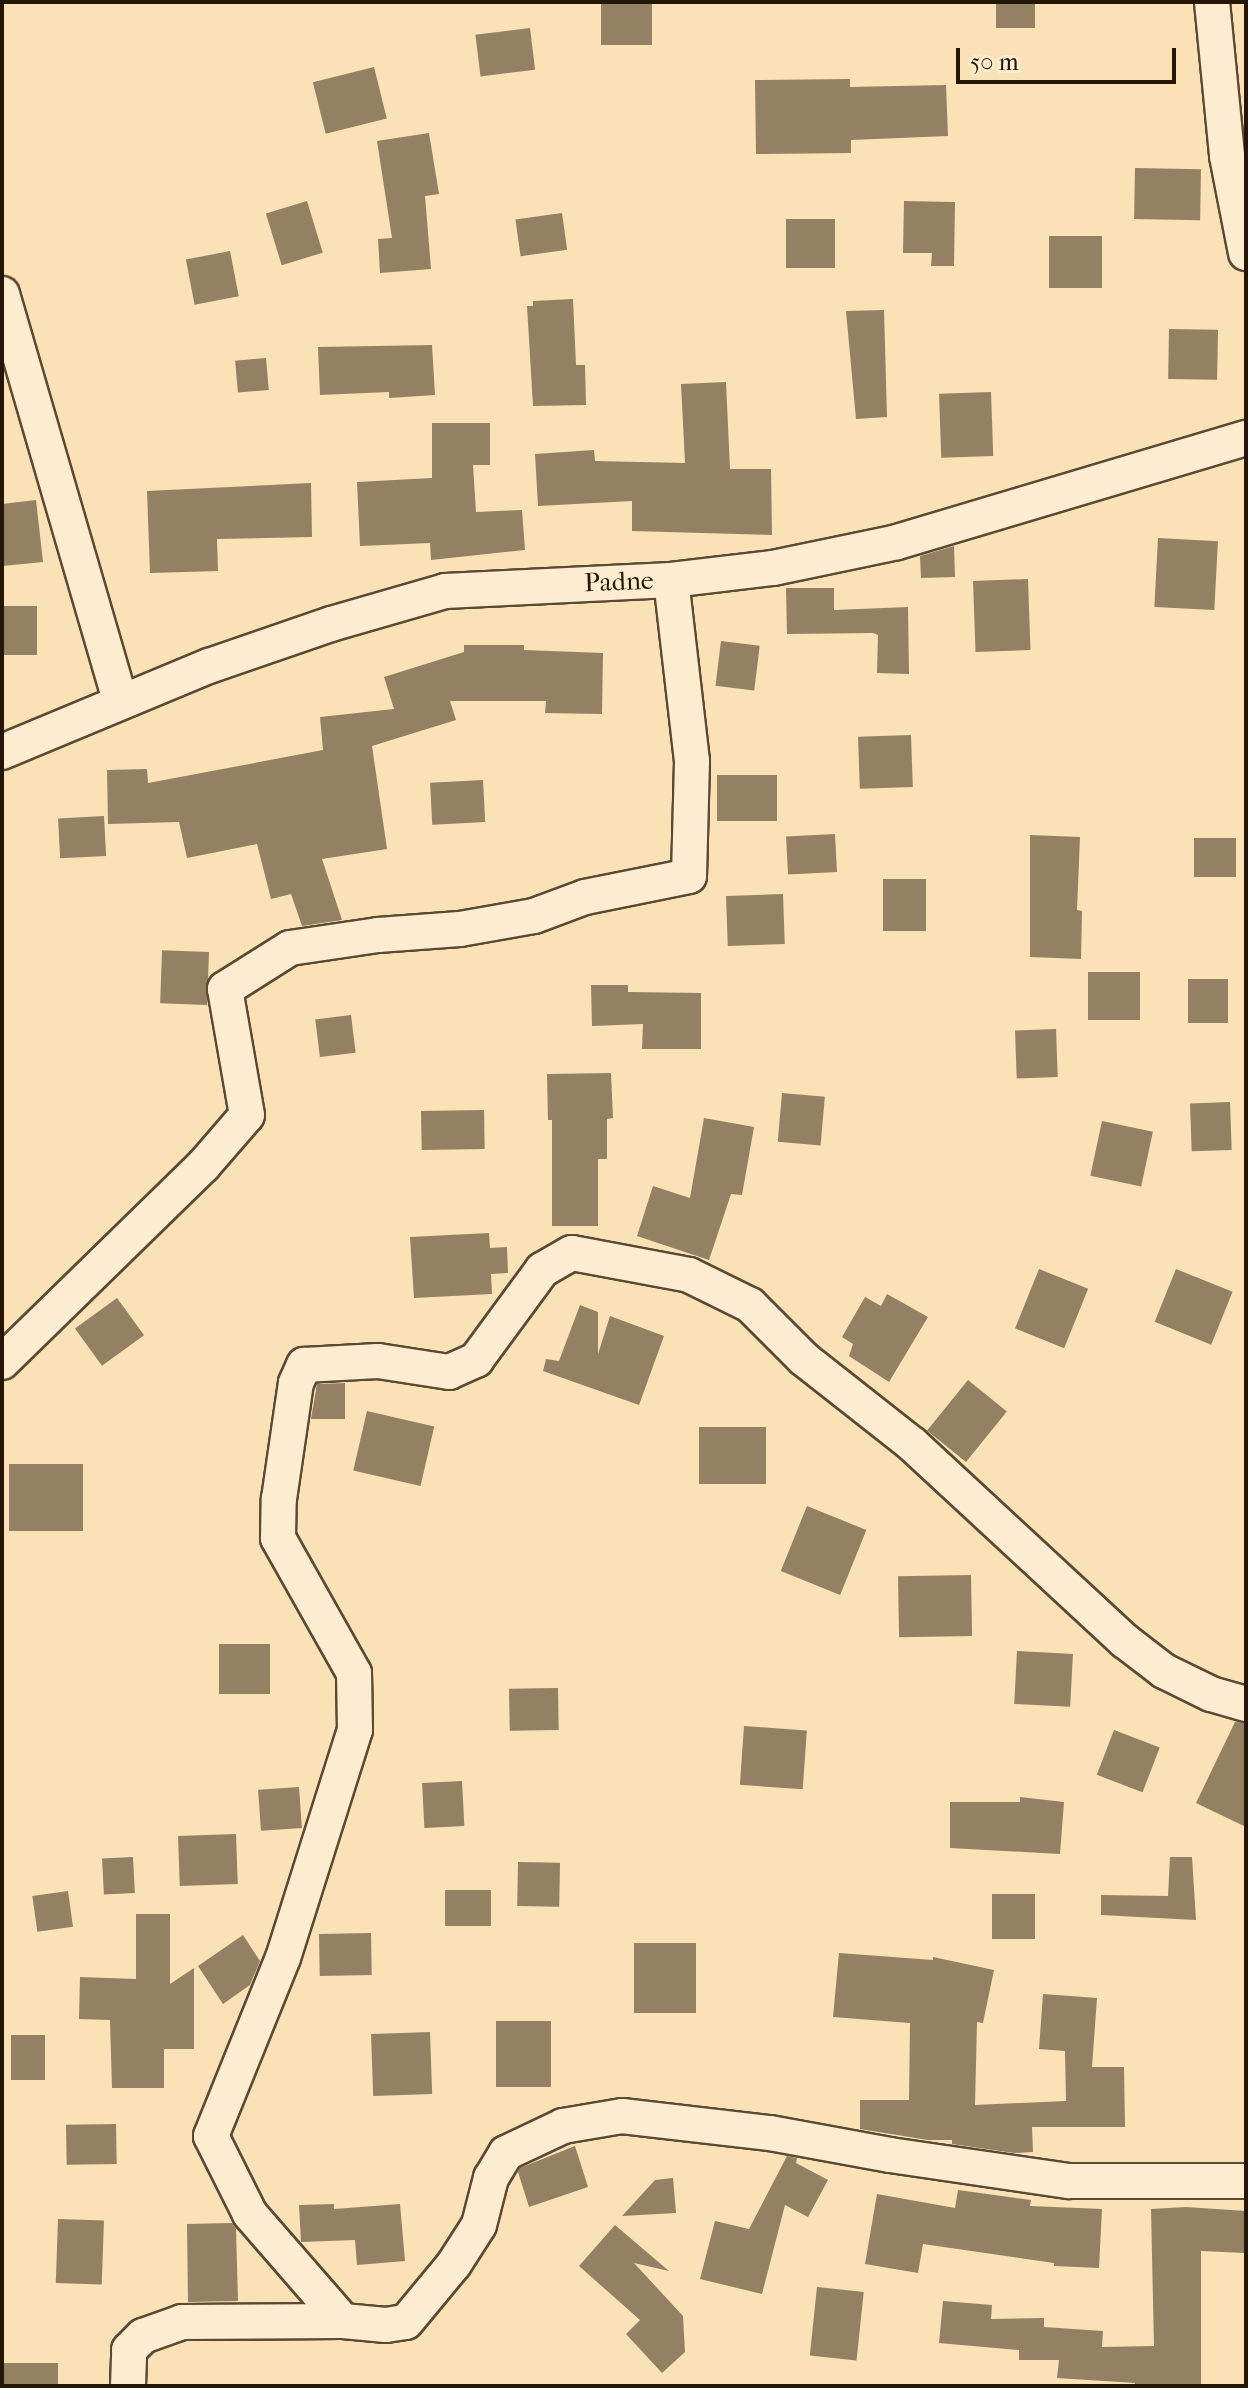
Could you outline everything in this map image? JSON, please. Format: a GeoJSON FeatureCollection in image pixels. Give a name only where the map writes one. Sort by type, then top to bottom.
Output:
{"type":"FeatureCollection","features":[{"type":"Feature","properties":{"kind":"street"},"geometry":{"type":"LineString","coordinates":[[1212,2],[1227,156],[1246,253]]}},
{"type":"Feature","properties":{"kind":"street"},"geometry":{"type":"LineString","coordinates":[[2,294],[120,700]]}},
{"type":"Feature","properties":{"kind":"street","name":"Padne"},"geometry":{"type":"LineString","coordinates":[[2,752],[120,700],[331,624],[445,591],[671,580],[773,568],[897,542],[1246,438]]}},
{"type":"Feature","properties":{"kind":"street"},"geometry":{"type":"LineString","coordinates":[[2,1362],[203,1166],[247,1115],[225,989],[290,948],[378,935],[460,929],[534,916],[585,897],[689,876],[692,761],[671,580]]}},
{"type":"Feature","properties":{"kind":"street"},"geometry":{"type":"LineString","coordinates":[[343,2321],[250,2214],[211,2136],[283,1958],[355,1730],[354,1673],[278,1538],[279,1499],[298,1373],[304,1365],[378,1361],[449,1372],[476,1360],[542,1270],[572,1253],[689,1275],[750,1305],[804,1359],[912,1444],[1125,1641],[1164,1671],[1211,1694],[1246,1704]]}},
{"type":"Feature","properties":{"kind":"street"},"geometry":{"type":"LineString","coordinates":[[128,2386],[129,2350],[143,2336],[182,2322],[343,2321],[386,2325],[406,2322],[454,2264],[479,2225],[491,2178],[506,2153],[563,2126],[622,2116],[770,2133],[890,2155],[1069,2181],[1246,2181]]}},
{"type":"Feature","properties":{"kind":"building"},"geometry":{"type":"Polygon","coordinates":[[[601,2],[652,2],[652,45],[601,45],[601,2]]]}},
{"type":"Feature","properties":{"kind":"building"},"geometry":{"type":"Polygon","coordinates":[[[996,2],[1035,2],[1035,28],[996,28],[996,2]]]}},
{"type":"Feature","properties":{"kind":"building"},"geometry":{"type":"Polygon","coordinates":[[[530,28],[535,70],[481,76],[475,35],[530,28]]]}},
{"type":"Feature","properties":{"kind":"building"},"geometry":{"type":"Polygon","coordinates":[[[374,67],[387,118],[326,134],[313,82],[374,67]]]}},
{"type":"Feature","properties":{"kind":"building"},"geometry":{"type":"Polygon","coordinates":[[[850,79],[850,87],[946,85],[948,136],[851,140],[851,153],[756,154],[755,80],[850,79]]]}},
{"type":"Feature","properties":{"kind":"building"},"geometry":{"type":"Polygon","coordinates":[[[429,133],[439,194],[425,196],[431,269],[380,273],[378,239],[392,238],[377,141],[429,133]]]}},
{"type":"Feature","properties":{"kind":"building"},"geometry":{"type":"Polygon","coordinates":[[[1135,168],[1201,169],[1200,220],[1134,219],[1135,168]]]}},
{"type":"Feature","properties":{"kind":"building"},"geometry":{"type":"Polygon","coordinates":[[[307,201],[323,253],[282,265],[266,214],[307,201]]]}},
{"type":"Feature","properties":{"kind":"building"},"geometry":{"type":"Polygon","coordinates":[[[904,201],[955,202],[954,266],[931,266],[932,253],[903,253],[904,201]]]}},
{"type":"Feature","properties":{"kind":"building"},"geometry":{"type":"Polygon","coordinates":[[[562,213],[567,250],[521,256],[515,220],[562,213]]]}},
{"type":"Feature","properties":{"kind":"building"},"geometry":{"type":"Polygon","coordinates":[[[786,219],[835,219],[835,268],[786,268],[786,219]]]}},
{"type":"Feature","properties":{"kind":"building"},"geometry":{"type":"Polygon","coordinates":[[[1049,236],[1102,236],[1102,288],[1049,288],[1049,236]]]}},
{"type":"Feature","properties":{"kind":"building"},"geometry":{"type":"Polygon","coordinates":[[[230,251],[239,296],[195,305],[186,260],[230,251]]]}},
{"type":"Feature","properties":{"kind":"building"},"geometry":{"type":"Polygon","coordinates":[[[573,299],[576,365],[585,365],[586,405],[533,406],[527,306],[533,306],[533,301],[573,299]]]}},
{"type":"Feature","properties":{"kind":"building"},"geometry":{"type":"Polygon","coordinates":[[[884,310],[887,417],[856,419],[846,311],[884,310]]]}},
{"type":"Feature","properties":{"kind":"building"},"geometry":{"type":"Polygon","coordinates":[[[1169,329],[1218,330],[1217,380],[1168,379],[1169,329]]]}},
{"type":"Feature","properties":{"kind":"building"},"geometry":{"type":"Polygon","coordinates":[[[432,345],[435,395],[389,398],[389,392],[320,395],[318,347],[432,345]]]}},
{"type":"Feature","properties":{"kind":"building"},"geometry":{"type":"Polygon","coordinates":[[[266,358],[269,390],[238,393],[235,361],[266,358]]]}},
{"type":"Feature","properties":{"kind":"building"},"geometry":{"type":"Polygon","coordinates":[[[726,382],[730,469],[771,469],[772,535],[632,531],[632,501],[538,506],[535,454],[594,450],[595,461],[685,463],[681,384],[726,382]]]}},
{"type":"Feature","properties":{"kind":"building"},"geometry":{"type":"Polygon","coordinates":[[[991,392],[993,456],[941,458],[939,394],[991,392]]]}},
{"type":"Feature","properties":{"kind":"building"},"geometry":{"type":"Polygon","coordinates":[[[432,423],[490,423],[490,465],[473,465],[476,512],[522,510],[525,550],[431,560],[430,543],[360,546],[357,482],[432,478],[432,423]]]}},
{"type":"Feature","properties":{"kind":"building"},"geometry":{"type":"Polygon","coordinates":[[[311,483],[312,537],[217,539],[218,571],[150,573],[147,491],[311,483]]]}},
{"type":"Feature","properties":{"kind":"building"},"geometry":{"type":"Polygon","coordinates":[[[36,500],[43,562],[2,566],[2,504],[36,500]]]}},
{"type":"Feature","properties":{"kind":"building"},"geometry":{"type":"Polygon","coordinates":[[[1158,538],[1218,541],[1214,610],[1154,607],[1158,538]]]}},
{"type":"Feature","properties":{"kind":"building"},"geometry":{"type":"Polygon","coordinates":[[[954,546],[955,577],[921,578],[920,556],[954,546]]]}},
{"type":"Feature","properties":{"kind":"building"},"geometry":{"type":"Polygon","coordinates":[[[1028,579],[1030,650],[976,652],[973,581],[1028,579]]]}},
{"type":"Feature","properties":{"kind":"building"},"geometry":{"type":"Polygon","coordinates":[[[786,588],[834,588],[834,610],[908,607],[909,674],[877,673],[878,635],[873,633],[787,634],[786,588]]]}},
{"type":"Feature","properties":{"kind":"building"},"geometry":{"type":"Polygon","coordinates":[[[2,606],[37,606],[37,655],[2,655],[2,606]]]}},
{"type":"Feature","properties":{"kind":"building"},"geometry":{"type":"Polygon","coordinates":[[[721,641],[760,646],[754,690],[716,686],[721,641]]]}},
{"type":"Feature","properties":{"kind":"building"},"geometry":{"type":"Polygon","coordinates":[[[464,645],[524,645],[524,650],[603,653],[602,714],[545,713],[546,701],[450,701],[456,720],[372,746],[387,849],[322,859],[342,920],[302,926],[291,894],[271,899],[257,844],[187,858],[179,822],[108,824],[107,770],[147,769],[148,783],[323,750],[320,717],[394,709],[384,677],[464,652],[464,645]]]}},
{"type":"Feature","properties":{"kind":"building"},"geometry":{"type":"Polygon","coordinates":[[[911,735],[913,787],[860,789],[858,737],[911,735]]]}},
{"type":"Feature","properties":{"kind":"building"},"geometry":{"type":"Polygon","coordinates":[[[717,775],[777,775],[777,821],[717,821],[717,775]]]}},
{"type":"Feature","properties":{"kind":"building"},"geometry":{"type":"Polygon","coordinates":[[[483,780],[485,822],[432,825],[430,783],[483,780]]]}},
{"type":"Feature","properties":{"kind":"building"},"geometry":{"type":"Polygon","coordinates":[[[104,816],[106,856],[60,858],[58,818],[104,816]]]}},
{"type":"Feature","properties":{"kind":"building"},"geometry":{"type":"Polygon","coordinates":[[[835,834],[837,872],[788,875],[786,837],[835,834]]]}},
{"type":"Feature","properties":{"kind":"building"},"geometry":{"type":"Polygon","coordinates":[[[1030,835],[1080,837],[1077,910],[1082,911],[1081,959],[1030,957],[1030,835]]]}},
{"type":"Feature","properties":{"kind":"building"},"geometry":{"type":"Polygon","coordinates":[[[1194,838],[1236,838],[1236,877],[1194,877],[1194,838]]]}},
{"type":"Feature","properties":{"kind":"building"},"geometry":{"type":"Polygon","coordinates":[[[883,879],[926,879],[926,931],[883,931],[883,879]]]}},
{"type":"Feature","properties":{"kind":"building"},"geometry":{"type":"Polygon","coordinates":[[[783,894],[785,944],[728,946],[726,896],[783,894]]]}},
{"type":"Feature","properties":{"kind":"building"},"geometry":{"type":"Polygon","coordinates":[[[162,950],[209,952],[207,1005],[160,1003],[162,950]]]}},
{"type":"Feature","properties":{"kind":"building"},"geometry":{"type":"Polygon","coordinates":[[[1088,972],[1140,972],[1140,1020],[1088,1020],[1088,972]]]}},
{"type":"Feature","properties":{"kind":"building"},"geometry":{"type":"Polygon","coordinates":[[[1188,979],[1228,979],[1228,1023],[1188,1023],[1188,979]]]}},
{"type":"Feature","properties":{"kind":"building"},"geometry":{"type":"Polygon","coordinates":[[[591,985],[628,985],[628,992],[701,993],[701,1049],[642,1049],[643,1024],[592,1026],[591,985]]]}},
{"type":"Feature","properties":{"kind":"building"},"geometry":{"type":"Polygon","coordinates":[[[351,1015],[356,1053],[320,1057],[315,1019],[351,1015]]]}},
{"type":"Feature","properties":{"kind":"building"},"geometry":{"type":"Polygon","coordinates":[[[1056,1029],[1058,1077],[1017,1078],[1015,1030],[1056,1029]]]}},
{"type":"Feature","properties":{"kind":"building"},"geometry":{"type":"Polygon","coordinates":[[[611,1073],[613,1118],[607,1119],[607,1159],[598,1159],[598,1226],[552,1226],[552,1120],[548,1120],[547,1074],[611,1073]]]}},
{"type":"Feature","properties":{"kind":"building"},"geometry":{"type":"Polygon","coordinates":[[[782,1093],[825,1097],[821,1146],[778,1142],[782,1093]]]}},
{"type":"Feature","properties":{"kind":"building"},"geometry":{"type":"Polygon","coordinates":[[[1230,1102],[1232,1150],[1192,1151],[1190,1103],[1230,1102]]]}},
{"type":"Feature","properties":{"kind":"building"},"geometry":{"type":"Polygon","coordinates":[[[484,1110],[485,1149],[422,1150],[421,1111],[484,1110]]]}},
{"type":"Feature","properties":{"kind":"building"},"geometry":{"type":"Polygon","coordinates":[[[704,1118],[754,1127],[742,1195],[731,1194],[709,1260],[637,1236],[653,1186],[690,1198],[704,1118]]]}},
{"type":"Feature","properties":{"kind":"building"},"geometry":{"type":"Polygon","coordinates":[[[1102,1121],[1153,1132],[1141,1187],[1090,1176],[1102,1121]]]}},
{"type":"Feature","properties":{"kind":"building"},"geometry":{"type":"Polygon","coordinates":[[[489,1233],[490,1248],[507,1247],[508,1273],[491,1274],[492,1294],[414,1298],[410,1237],[489,1233]]]}},
{"type":"Feature","properties":{"kind":"building"},"geometry":{"type":"Polygon","coordinates":[[[1039,1269],[1088,1289],[1064,1348],[1015,1328],[1039,1269]]]}},
{"type":"Feature","properties":{"kind":"building"},"geometry":{"type":"Polygon","coordinates":[[[1176,1269],[1233,1292],[1211,1345],[1155,1322],[1176,1269]]]}},
{"type":"Feature","properties":{"kind":"building"},"geometry":{"type":"Polygon","coordinates":[[[887,1294],[928,1317],[889,1382],[849,1356],[853,1344],[842,1337],[865,1297],[881,1306],[887,1294]]]}},
{"type":"Feature","properties":{"kind":"building"},"geometry":{"type":"Polygon","coordinates":[[[117,1298],[144,1335],[102,1366],[75,1329],[117,1298]]]}},
{"type":"Feature","properties":{"kind":"building"},"geometry":{"type":"Polygon","coordinates":[[[580,1305],[598,1312],[598,1354],[610,1316],[664,1336],[639,1405],[543,1371],[546,1359],[559,1361],[580,1305]]]}},
{"type":"Feature","properties":{"kind":"building"},"geometry":{"type":"Polygon","coordinates":[[[968,1380],[1007,1411],[966,1462],[927,1431],[968,1380]]]}},
{"type":"Feature","properties":{"kind":"building"},"geometry":{"type":"Polygon","coordinates":[[[345,1383],[345,1419],[311,1419],[317,1384],[345,1383]]]}},
{"type":"Feature","properties":{"kind":"building"},"geometry":{"type":"Polygon","coordinates":[[[367,1411],[434,1427],[421,1486],[353,1470],[367,1411]]]}},
{"type":"Feature","properties":{"kind":"building"},"geometry":{"type":"Polygon","coordinates":[[[699,1427],[766,1427],[766,1484],[699,1484],[699,1427]]]}},
{"type":"Feature","properties":{"kind":"building"},"geometry":{"type":"Polygon","coordinates":[[[9,1464],[83,1464],[83,1531],[9,1531],[9,1464]]]}},
{"type":"Feature","properties":{"kind":"building"},"geometry":{"type":"Polygon","coordinates":[[[807,1506],[866,1530],[840,1595],[781,1571],[807,1506]]]}},
{"type":"Feature","properties":{"kind":"building"},"geometry":{"type":"Polygon","coordinates":[[[971,1575],[972,1636],[899,1637],[898,1576],[971,1575]]]}},
{"type":"Feature","properties":{"kind":"building"},"geometry":{"type":"Polygon","coordinates":[[[219,1644],[270,1644],[270,1694],[219,1694],[219,1644]]]}},
{"type":"Feature","properties":{"kind":"building"},"geometry":{"type":"Polygon","coordinates":[[[1017,1651],[1073,1654],[1070,1707],[1014,1704],[1017,1651]]]}},
{"type":"Feature","properties":{"kind":"building"},"geometry":{"type":"Polygon","coordinates":[[[558,1688],[559,1730],[510,1731],[509,1689],[558,1688]]]}},
{"type":"Feature","properties":{"kind":"building"},"geometry":{"type":"Polygon","coordinates":[[[1235,1722],[1246,1723],[1246,1827],[1196,1803],[1235,1722]]]}},
{"type":"Feature","properties":{"kind":"building"},"geometry":{"type":"Polygon","coordinates":[[[744,1726],[807,1730],[803,1789],[740,1785],[744,1726]]]}},
{"type":"Feature","properties":{"kind":"building"},"geometry":{"type":"Polygon","coordinates":[[[1114,1730],[1160,1748],[1143,1792],[1097,1775],[1114,1730]]]}},
{"type":"Feature","properties":{"kind":"building"},"geometry":{"type":"Polygon","coordinates":[[[462,1781],[464,1826],[424,1828],[422,1783],[462,1781]]]}},
{"type":"Feature","properties":{"kind":"building"},"geometry":{"type":"Polygon","coordinates":[[[299,1787],[302,1828],[261,1831],[258,1790],[299,1787]]]}},
{"type":"Feature","properties":{"kind":"building"},"geometry":{"type":"Polygon","coordinates":[[[1020,1797],[1064,1802],[1060,1854],[950,1848],[950,1802],[1020,1802],[1020,1797]]]}},
{"type":"Feature","properties":{"kind":"building"},"geometry":{"type":"Polygon","coordinates":[[[236,1834],[238,1884],[180,1886],[178,1836],[236,1834]]]}},
{"type":"Feature","properties":{"kind":"building"},"geometry":{"type":"Polygon","coordinates":[[[133,1857],[135,1893],[104,1895],[102,1859],[133,1857]]]}},
{"type":"Feature","properties":{"kind":"building"},"geometry":{"type":"Polygon","coordinates":[[[1170,1857],[1192,1857],[1196,1920],[1101,1915],[1101,1895],[1168,1896],[1170,1857]]]}},
{"type":"Feature","properties":{"kind":"building"},"geometry":{"type":"Polygon","coordinates":[[[518,1862],[560,1863],[559,1907],[517,1906],[518,1862]]]}},
{"type":"Feature","properties":{"kind":"building"},"geometry":{"type":"Polygon","coordinates":[[[445,1890],[491,1890],[491,1926],[445,1926],[445,1890]]]}},
{"type":"Feature","properties":{"kind":"building"},"geometry":{"type":"Polygon","coordinates":[[[68,1891],[73,1927],[37,1932],[32,1896],[68,1891]]]}},
{"type":"Feature","properties":{"kind":"building"},"geometry":{"type":"Polygon","coordinates":[[[992,1894],[1035,1894],[1035,1939],[992,1939],[992,1894]]]}},
{"type":"Feature","properties":{"kind":"building"},"geometry":{"type":"Polygon","coordinates":[[[136,1914],[170,1914],[170,1984],[194,1968],[194,2049],[164,2049],[164,2088],[112,2088],[110,2020],[79,2019],[80,1977],[136,1979],[136,1914]]]}},
{"type":"Feature","properties":{"kind":"building"},"geometry":{"type":"Polygon","coordinates":[[[371,1933],[372,1975],[320,1976],[319,1934],[371,1933]]]}},
{"type":"Feature","properties":{"kind":"building"},"geometry":{"type":"Polygon","coordinates":[[[243,1935],[260,1961],[250,1985],[223,2004],[198,1966],[243,1935]]]}},
{"type":"Feature","properties":{"kind":"building"},"geometry":{"type":"Polygon","coordinates":[[[634,1943],[696,1943],[696,2013],[634,2013],[634,1943]]]}},
{"type":"Feature","properties":{"kind":"building"},"geometry":{"type":"Polygon","coordinates":[[[839,1953],[933,1960],[933,1957],[994,1970],[983,2023],[977,2022],[975,2105],[1066,2101],[1065,2051],[1039,2049],[1043,1994],[1097,1998],[1092,2067],[1124,2067],[1125,2127],[1032,2127],[1033,2152],[1014,2153],[952,2144],[952,2140],[928,2140],[860,2129],[860,2100],[909,2100],[910,2023],[833,2017],[839,1953]]]}},
{"type":"Feature","properties":{"kind":"building"},"geometry":{"type":"Polygon","coordinates":[[[496,2021],[551,2021],[551,2087],[496,2087],[496,2021]]]}},
{"type":"Feature","properties":{"kind":"building"},"geometry":{"type":"Polygon","coordinates":[[[430,2032],[432,2094],[373,2096],[371,2034],[430,2032]]]}},
{"type":"Feature","properties":{"kind":"building"},"geometry":{"type":"Polygon","coordinates":[[[11,2035],[45,2035],[45,2080],[11,2080],[11,2035]]]}},
{"type":"Feature","properties":{"kind":"building"},"geometry":{"type":"Polygon","coordinates":[[[116,2124],[117,2164],[67,2165],[66,2125],[116,2124]]]}},
{"type":"Feature","properties":{"kind":"building"},"geometry":{"type":"Polygon","coordinates":[[[575,2146],[588,2187],[529,2207],[518,2172],[520,2168],[575,2146]]]}},
{"type":"Feature","properties":{"kind":"building"},"geometry":{"type":"Polygon","coordinates":[[[787,2156],[797,2158],[796,2163],[828,2180],[808,2217],[785,2205],[762,2294],[700,2279],[715,2221],[749,2229],[787,2156]]]}},
{"type":"Feature","properties":{"kind":"building"},"geometry":{"type":"Polygon","coordinates":[[[673,2178],[676,2213],[622,2216],[655,2180],[673,2178]]]}},
{"type":"Feature","properties":{"kind":"building"},"geometry":{"type":"Polygon","coordinates":[[[958,2190],[1031,2200],[1030,2206],[1102,2209],[1099,2268],[1054,2266],[1054,2263],[923,2244],[918,2273],[865,2264],[877,2194],[955,2208],[958,2190]]]}},
{"type":"Feature","properties":{"kind":"building"},"geometry":{"type":"Polygon","coordinates":[[[334,2204],[334,2209],[400,2204],[405,2261],[357,2265],[355,2240],[301,2242],[299,2205],[334,2204]]]}},
{"type":"Feature","properties":{"kind":"building"},"geometry":{"type":"Polygon","coordinates":[[[1186,2207],[1246,2211],[1245,2253],[1201,2251],[1201,2386],[1135,2386],[1135,2383],[1057,2378],[1059,2360],[1019,2360],[1019,2350],[939,2343],[943,2301],[992,2305],[991,2319],[1044,2318],[1044,2327],[1103,2331],[1102,2347],[1154,2346],[1151,2209],[1186,2207]]]}},
{"type":"Feature","properties":{"kind":"building"},"geometry":{"type":"Polygon","coordinates":[[[58,2219],[104,2221],[102,2285],[56,2283],[58,2219]]]}},
{"type":"Feature","properties":{"kind":"building"},"geometry":{"type":"Polygon","coordinates":[[[232,2223],[236,2229],[238,2301],[188,2302],[187,2224],[232,2223]]]}},
{"type":"Feature","properties":{"kind":"building"},"geometry":{"type":"Polygon","coordinates":[[[615,2225],[669,2271],[634,2263],[683,2316],[685,2352],[662,2373],[626,2334],[640,2320],[579,2266],[615,2225]]]}},
{"type":"Feature","properties":{"kind":"building"},"geometry":{"type":"Polygon","coordinates":[[[817,2287],[864,2292],[857,2361],[810,2356],[817,2287]]]}},
{"type":"Feature","properties":{"kind":"building"},"geometry":{"type":"Polygon","coordinates":[[[2,2363],[58,2363],[58,2386],[2,2386],[2,2363]]]}}]}
